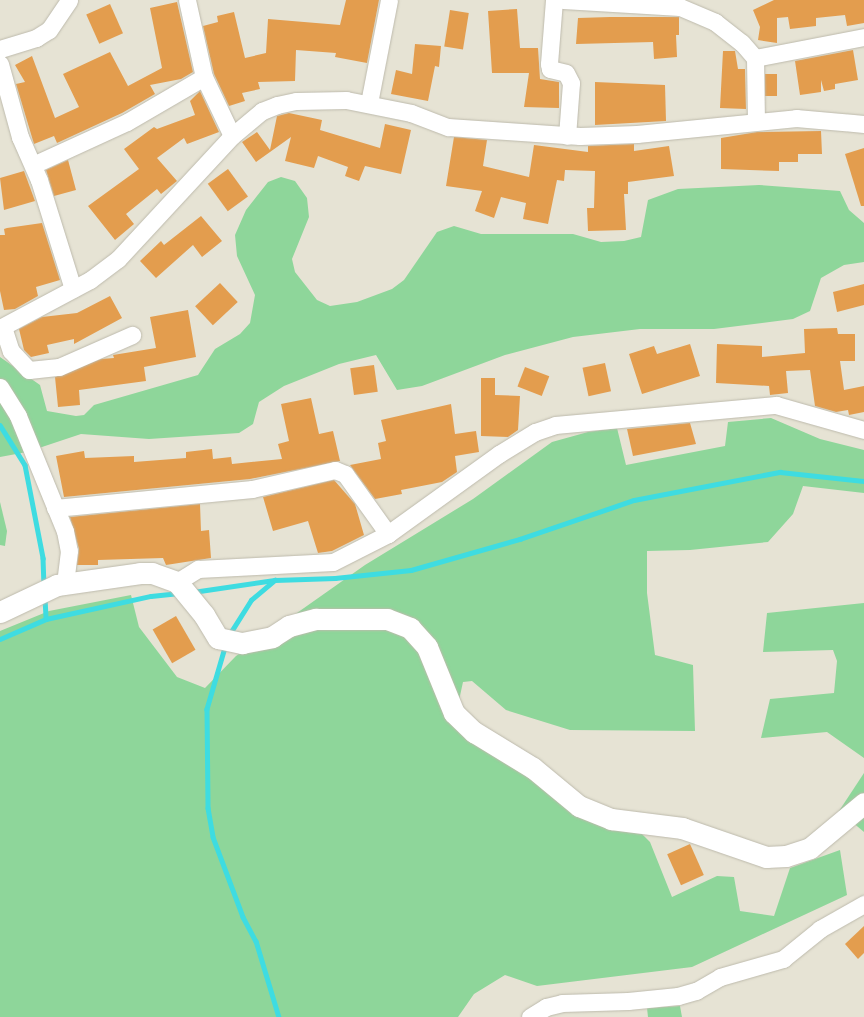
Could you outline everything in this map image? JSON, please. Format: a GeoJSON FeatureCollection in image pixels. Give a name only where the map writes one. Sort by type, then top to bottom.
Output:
{"type":"FeatureCollection","features":[{"type":"Feature","properties":{"kind":"street"},"geometry":{"type":"LineString","coordinates":[[0,49],[36,38],[49,30],[69,0]]}},
{"type":"Feature","properties":{"kind":"street"},"geometry":{"type":"LineString","coordinates":[[187,0],[204,77],[232,136]]}},
{"type":"Feature","properties":{"kind":"street"},"geometry":{"type":"LineString","coordinates":[[369,103],[388,0]]}},
{"type":"Feature","properties":{"kind":"street"},"geometry":{"type":"LineString","coordinates":[[554,0],[549,64],[550,69],[566,73],[571,83],[567,136]]}},
{"type":"Feature","properties":{"kind":"street"},"geometry":{"type":"LineString","coordinates":[[564,0],[680,7],[715,22],[742,43],[755,58],[756,121]]}},
{"type":"Feature","properties":{"kind":"street"},"geometry":{"type":"LineString","coordinates":[[755,58],[864,37]]}},
{"type":"Feature","properties":{"kind":"street"},"geometry":{"type":"LineString","coordinates":[[0,64],[20,137],[33,165],[73,289]]}},
{"type":"Feature","properties":{"kind":"street"},"geometry":{"type":"LineString","coordinates":[[33,165],[127,122],[204,77]]}},
{"type":"Feature","properties":{"kind":"street"},"geometry":{"type":"LineString","coordinates":[[132,335],[59,367],[29,370],[11,351],[2,327],[73,289],[118,260],[232,136],[262,111],[277,105],[313,100],[369,103],[410,113],[448,127],[567,136],[637,134],[796,118],[864,124]]}},
{"type":"Feature","properties":{"kind":"street"},"geometry":{"type":"LineString","coordinates":[[0,387],[18,416],[65,531],[69,551],[61,584]]}},
{"type":"Feature","properties":{"kind":"street"},"geometry":{"type":"LineString","coordinates":[[177,582],[198,570],[333,562],[388,534],[499,454],[535,432],[555,425],[776,405],[864,430]]}},
{"type":"Feature","properties":{"kind":"street"},"geometry":{"type":"LineString","coordinates":[[55,508],[252,489],[335,470],[345,474],[388,534]]}},
{"type":"Feature","properties":{"kind":"street"},"geometry":{"type":"LineString","coordinates":[[0,612],[61,584],[140,573],[152,573],[177,582],[193,604],[204,615],[218,638],[242,643],[272,637],[289,626],[316,619],[387,620],[410,628],[427,647],[454,713],[474,732],[533,768],[579,806],[611,819],[682,828],[766,857],[786,856],[810,848],[864,803]]}},
{"type":"Feature","properties":{"kind":"street"},"geometry":{"type":"LineString","coordinates":[[530,1017],[546,1007],[562,1003],[628,1001],[678,996],[696,991],[720,977],[783,959],[820,929],[864,904]]}},
{"type":"Feature","properties":{"kind":"green space"},"geometry":{"type":"Polygon","coordinates":[[[281,177],[295,181],[307,198],[309,217],[292,259],[295,272],[317,300],[330,306],[357,302],[392,289],[404,280],[437,232],[454,226],[481,234],[573,234],[601,242],[624,241],[641,237],[648,200],[678,189],[759,185],[840,191],[849,210],[864,223],[864,262],[844,265],[821,278],[810,311],[793,319],[714,329],[640,329],[573,337],[505,355],[422,386],[397,390],[376,355],[339,364],[284,386],[259,402],[253,424],[239,433],[149,439],[81,434],[27,452],[0,457],[0,357],[40,385],[47,411],[76,416],[84,415],[94,405],[198,375],[215,349],[240,334],[250,323],[255,295],[237,256],[235,235],[246,210],[268,182],[281,177]]]}},
{"type":"Feature","properties":{"kind":"green space"},"geometry":{"type":"Polygon","coordinates":[[[771,418],[820,439],[864,450],[864,493],[803,486],[793,514],[768,542],[690,550],[647,551],[647,593],[655,655],[693,665],[695,731],[570,730],[506,710],[472,681],[463,682],[458,705],[525,772],[636,828],[650,842],[672,897],[717,876],[734,877],[740,911],[774,916],[790,868],[840,850],[847,895],[692,967],[537,986],[505,975],[474,994],[458,1017],[0,1017],[0,631],[49,611],[131,595],[139,627],[177,677],[205,688],[236,656],[365,565],[473,499],[552,442],[588,432],[617,428],[626,465],[725,446],[728,422],[771,418]]]}},
{"type":"Feature","properties":{"kind":"green space"},"geometry":{"type":"Polygon","coordinates":[[[0,502],[7,531],[5,546],[0,545],[0,502]]]}},
{"type":"Feature","properties":{"kind":"green space"},"geometry":{"type":"Polygon","coordinates":[[[864,603],[864,758],[827,732],[761,738],[770,699],[834,693],[837,661],[833,650],[763,652],[767,613],[864,603]]]}},
{"type":"Feature","properties":{"kind":"green space"},"geometry":{"type":"Polygon","coordinates":[[[864,773],[864,832],[839,811],[864,773]]]}},
{"type":"Feature","properties":{"kind":"green space"},"geometry":{"type":"Polygon","coordinates":[[[680,1006],[682,1017],[648,1017],[647,1008],[680,1006]]]}},
{"type":"Feature","properties":{"kind":"building"},"geometry":{"type":"Polygon","coordinates":[[[346,0],[379,0],[367,63],[335,57],[336,53],[296,50],[295,81],[258,82],[260,89],[242,93],[245,101],[229,106],[214,74],[203,26],[218,22],[217,16],[234,12],[245,58],[266,53],[268,19],[340,25],[346,0]]]}},
{"type":"Feature","properties":{"kind":"building"},"geometry":{"type":"Polygon","coordinates":[[[774,0],[864,0],[864,23],[847,26],[845,15],[816,18],[816,26],[790,29],[788,17],[777,18],[777,43],[758,40],[760,27],[753,10],[774,0]]]}},
{"type":"Feature","properties":{"kind":"building"},"geometry":{"type":"Polygon","coordinates":[[[177,2],[193,72],[181,79],[150,85],[155,94],[122,113],[57,143],[54,136],[34,144],[16,84],[25,82],[15,65],[32,56],[55,118],[79,107],[63,74],[80,66],[110,52],[128,86],[162,68],[150,8],[177,2]]]}},
{"type":"Feature","properties":{"kind":"building"},"geometry":{"type":"Polygon","coordinates":[[[110,4],[123,33],[99,44],[86,15],[110,4]]]}},
{"type":"Feature","properties":{"kind":"building"},"geometry":{"type":"Polygon","coordinates":[[[517,9],[520,48],[538,48],[540,79],[559,82],[559,108],[524,107],[529,73],[492,73],[488,11],[517,9]]]}},
{"type":"Feature","properties":{"kind":"building"},"geometry":{"type":"Polygon","coordinates":[[[450,10],[469,13],[463,50],[444,47],[450,10]]]}},
{"type":"Feature","properties":{"kind":"building"},"geometry":{"type":"Polygon","coordinates":[[[679,17],[679,35],[676,35],[677,57],[654,59],[653,42],[576,44],[578,18],[679,17]]]}},
{"type":"Feature","properties":{"kind":"building"},"geometry":{"type":"Polygon","coordinates":[[[415,44],[441,46],[439,67],[435,66],[428,101],[391,94],[396,70],[412,74],[415,44]]]}},
{"type":"Feature","properties":{"kind":"building"},"geometry":{"type":"Polygon","coordinates":[[[853,50],[858,80],[835,84],[835,89],[824,91],[821,80],[821,92],[800,95],[795,61],[853,50]]]}},
{"type":"Feature","properties":{"kind":"building"},"geometry":{"type":"Polygon","coordinates":[[[723,51],[735,51],[738,69],[745,69],[746,109],[720,108],[723,51]]]}},
{"type":"Feature","properties":{"kind":"building"},"geometry":{"type":"Polygon","coordinates":[[[765,74],[777,74],[777,96],[765,96],[765,74]]]}},
{"type":"Feature","properties":{"kind":"building"},"geometry":{"type":"Polygon","coordinates":[[[595,82],[665,85],[666,121],[595,125],[595,82]]]}},
{"type":"Feature","properties":{"kind":"building"},"geometry":{"type":"Polygon","coordinates":[[[200,91],[219,132],[187,144],[184,138],[157,158],[177,181],[161,194],[157,189],[126,214],[134,224],[115,240],[88,206],[139,169],[124,149],[154,127],[157,129],[195,115],[190,101],[200,91]]]}},
{"type":"Feature","properties":{"kind":"building"},"geometry":{"type":"Polygon","coordinates":[[[289,113],[322,120],[320,130],[380,148],[385,124],[411,130],[401,174],[365,166],[359,181],[345,176],[348,167],[318,156],[314,168],[285,161],[291,137],[256,162],[242,142],[257,132],[270,150],[277,116],[289,113]]]}},
{"type":"Feature","properties":{"kind":"building"},"geometry":{"type":"Polygon","coordinates":[[[821,131],[822,154],[798,154],[798,162],[779,162],[779,171],[721,169],[721,138],[757,132],[821,131]]]}},
{"type":"Feature","properties":{"kind":"building"},"geometry":{"type":"Polygon","coordinates":[[[454,137],[487,140],[483,166],[529,177],[534,145],[588,152],[588,146],[634,144],[634,151],[669,146],[674,176],[628,182],[628,194],[624,194],[626,230],[588,231],[587,208],[594,208],[595,171],[565,170],[564,181],[557,180],[548,224],[523,219],[526,203],[501,197],[494,218],[475,211],[482,191],[446,186],[454,137]]]}},
{"type":"Feature","properties":{"kind":"building"},"geometry":{"type":"Polygon","coordinates":[[[864,148],[864,206],[861,206],[845,154],[864,148]]]}},
{"type":"Feature","properties":{"kind":"building"},"geometry":{"type":"Polygon","coordinates":[[[68,160],[76,190],[54,196],[46,170],[68,160]]]}},
{"type":"Feature","properties":{"kind":"building"},"geometry":{"type":"Polygon","coordinates":[[[228,169],[248,197],[228,211],[208,184],[228,169]]]}},
{"type":"Feature","properties":{"kind":"building"},"geometry":{"type":"Polygon","coordinates":[[[24,171],[35,201],[4,210],[0,178],[24,171]]]}},
{"type":"Feature","properties":{"kind":"building"},"geometry":{"type":"Polygon","coordinates":[[[201,216],[222,241],[202,257],[193,245],[156,278],[140,261],[161,241],[164,245],[201,216]]]}},
{"type":"Feature","properties":{"kind":"building"},"geometry":{"type":"Polygon","coordinates":[[[42,223],[60,280],[36,287],[38,296],[15,309],[4,310],[0,291],[0,235],[5,235],[4,229],[7,228],[42,223]]]}},
{"type":"Feature","properties":{"kind":"building"},"geometry":{"type":"Polygon","coordinates":[[[220,283],[238,302],[213,325],[195,306],[220,283]]]}},
{"type":"Feature","properties":{"kind":"building"},"geometry":{"type":"Polygon","coordinates":[[[864,284],[864,305],[837,312],[833,292],[864,284]]]}},
{"type":"Feature","properties":{"kind":"building"},"geometry":{"type":"Polygon","coordinates":[[[110,296],[122,318],[74,344],[74,339],[47,345],[49,353],[31,357],[24,350],[19,329],[42,317],[77,313],[110,296]]]}},
{"type":"Feature","properties":{"kind":"building"},"geometry":{"type":"Polygon","coordinates":[[[188,310],[196,357],[144,367],[146,381],[79,390],[80,405],[58,407],[55,377],[101,359],[114,358],[113,355],[156,348],[150,317],[188,310]]]}},
{"type":"Feature","properties":{"kind":"building"},"geometry":{"type":"Polygon","coordinates":[[[837,328],[838,334],[855,334],[855,361],[840,361],[844,390],[864,386],[864,412],[849,415],[848,410],[836,412],[815,406],[810,370],[786,371],[788,393],[770,395],[769,386],[716,383],[717,344],[762,346],[762,357],[805,353],[804,329],[837,328]]]}},
{"type":"Feature","properties":{"kind":"building"},"geometry":{"type":"Polygon","coordinates":[[[690,344],[700,376],[642,394],[629,354],[654,346],[657,354],[690,344]]]}},
{"type":"Feature","properties":{"kind":"building"},"geometry":{"type":"Polygon","coordinates":[[[605,363],[611,391],[589,396],[583,368],[605,363]]]}},
{"type":"Feature","properties":{"kind":"building"},"geometry":{"type":"Polygon","coordinates":[[[374,365],[378,392],[354,395],[350,368],[374,365]]]}},
{"type":"Feature","properties":{"kind":"building"},"geometry":{"type":"Polygon","coordinates":[[[525,367],[549,376],[542,396],[517,387],[525,367]]]}},
{"type":"Feature","properties":{"kind":"building"},"geometry":{"type":"Polygon","coordinates":[[[481,378],[495,378],[495,395],[520,396],[518,430],[508,437],[481,436],[481,378]]]}},
{"type":"Feature","properties":{"kind":"building"},"geometry":{"type":"Polygon","coordinates":[[[311,398],[319,434],[333,431],[340,461],[250,479],[64,497],[56,456],[84,451],[85,458],[134,456],[134,462],[186,458],[186,452],[212,449],[213,459],[231,457],[232,464],[282,459],[278,444],[289,441],[281,404],[311,398]]]}},
{"type":"Feature","properties":{"kind":"building"},"geometry":{"type":"Polygon","coordinates":[[[451,404],[455,434],[476,431],[479,452],[455,456],[457,472],[442,482],[401,490],[402,494],[375,499],[350,465],[381,459],[378,443],[386,441],[381,420],[451,404]]]}},
{"type":"Feature","properties":{"kind":"building"},"geometry":{"type":"Polygon","coordinates":[[[690,423],[696,444],[633,456],[627,429],[690,423]]]}},
{"type":"Feature","properties":{"kind":"building"},"geometry":{"type":"Polygon","coordinates":[[[334,480],[355,504],[364,535],[332,551],[318,553],[308,521],[273,531],[263,497],[334,480]]]}},
{"type":"Feature","properties":{"kind":"building"},"geometry":{"type":"Polygon","coordinates":[[[200,504],[201,531],[209,530],[211,558],[166,565],[163,558],[98,560],[98,565],[77,565],[79,549],[70,517],[200,504]]]}},
{"type":"Feature","properties":{"kind":"building"},"geometry":{"type":"Polygon","coordinates":[[[176,616],[196,650],[172,663],[153,630],[176,616]]]}},
{"type":"Feature","properties":{"kind":"building"},"geometry":{"type":"Polygon","coordinates":[[[690,844],[704,875],[681,885],[667,854],[690,844]]]}},
{"type":"Feature","properties":{"kind":"building"},"geometry":{"type":"Polygon","coordinates":[[[864,926],[864,953],[858,959],[845,944],[864,926]]]}},
{"type":"Feature","properties":{"kind":"waterway"},"geometry":{"type":"LineString","coordinates":[[0,425],[25,465],[43,558],[44,584]]}},
{"type":"Feature","properties":{"kind":"waterway"},"geometry":{"type":"LineString","coordinates":[[229,635],[251,600],[275,580],[335,578],[411,570],[520,539],[634,500],[780,472],[864,481]]}},
{"type":"Feature","properties":{"kind":"waterway"},"geometry":{"type":"LineString","coordinates":[[193,592],[274,580]]}},
{"type":"Feature","properties":{"kind":"waterway"},"geometry":{"type":"LineString","coordinates":[[0,639],[46,619],[151,596],[179,593]]}},
{"type":"Feature","properties":{"kind":"waterway"},"geometry":{"type":"LineString","coordinates":[[45,598],[46,619]]}},
{"type":"Feature","properties":{"kind":"waterway"},"geometry":{"type":"LineString","coordinates":[[226,644],[207,709],[208,808],[213,837],[243,917],[256,941],[279,1017]]}}]}
